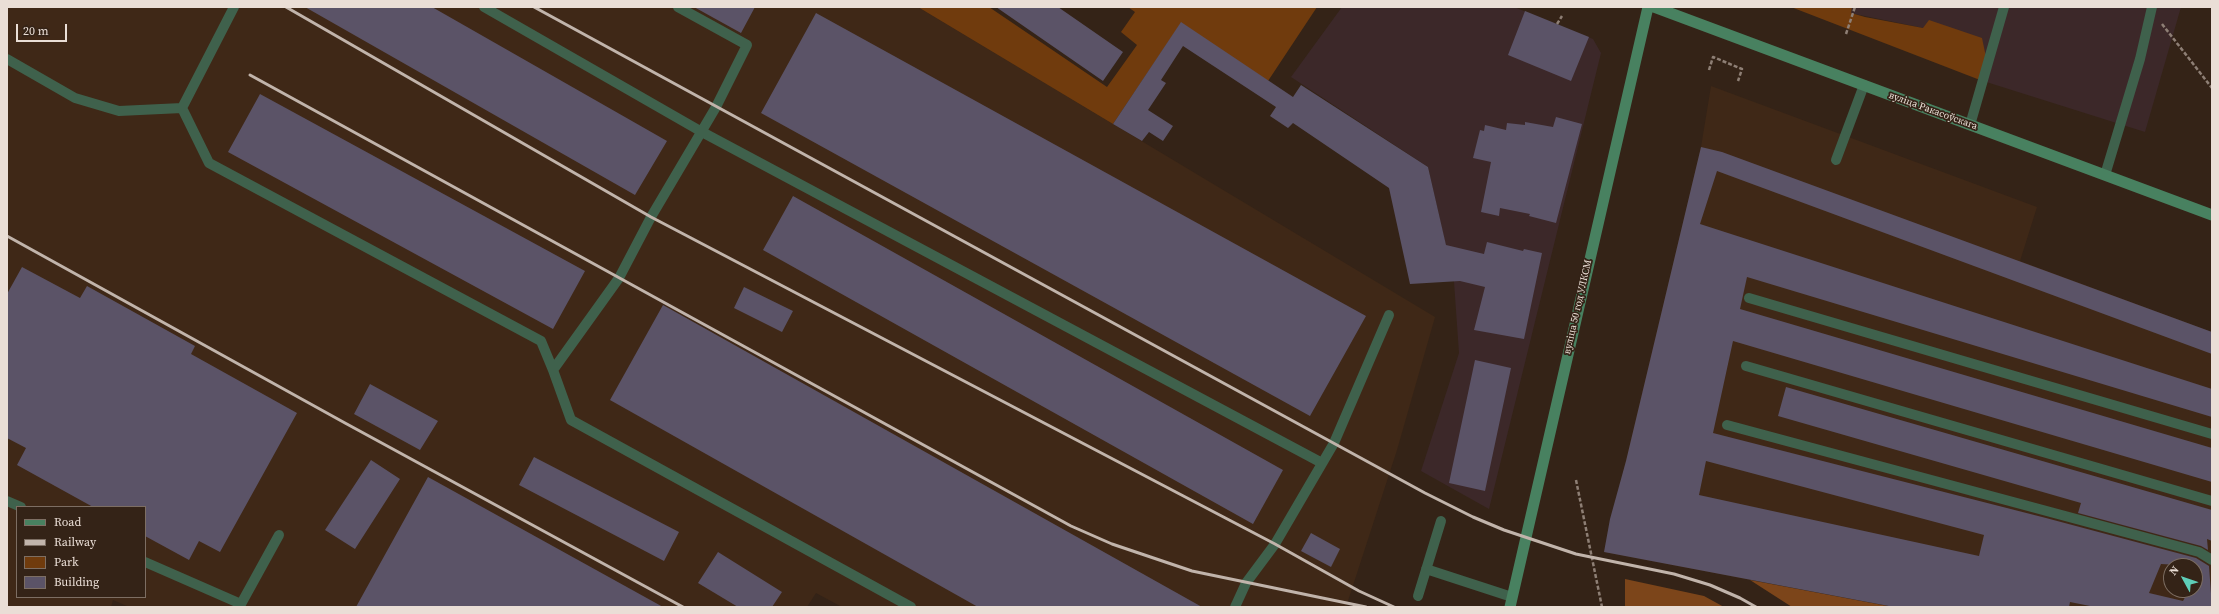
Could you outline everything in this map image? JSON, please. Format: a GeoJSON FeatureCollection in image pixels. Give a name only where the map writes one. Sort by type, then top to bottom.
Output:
{"type":"FeatureCollection","features":[{"type":"Feature","properties":{"kind":"main road","name":"вуліца 50 год УЛКСМ"},"geometry":{"type":"LineString","coordinates":[[1511,602],[1648,7]]}},
{"type":"Feature","properties":{"kind":"main road","name":"вуліца Ракасоўскага"},"geometry":{"type":"LineString","coordinates":[[1654,7],[2212,215]]}},
{"type":"Feature","properties":{"kind":"lane"},"geometry":{"type":"LineString","coordinates":[[182,108],[234,7]]}},
{"type":"Feature","properties":{"kind":"lane"},"geometry":{"type":"LineString","coordinates":[[484,7],[702,132],[1322,463]]}},
{"type":"Feature","properties":{"kind":"lane"},"geometry":{"type":"LineString","coordinates":[[553,370],[619,278],[651,217],[702,132],[747,45],[678,7]]}},
{"type":"Feature","properties":{"kind":"lane"},"geometry":{"type":"LineString","coordinates":[[1970,125],[2004,7]]}},
{"type":"Feature","properties":{"kind":"lane"},"geometry":{"type":"LineString","coordinates":[[2105,175],[2140,59],[2151,9]]}},
{"type":"Feature","properties":{"kind":"lane"},"geometry":{"type":"LineString","coordinates":[[7,59],[75,98],[119,111],[182,108]]}},
{"type":"Feature","properties":{"kind":"lane"},"geometry":{"type":"LineString","coordinates":[[1836,160],[1864,85]]}},
{"type":"Feature","properties":{"kind":"lane"},"geometry":{"type":"LineString","coordinates":[[182,108],[209,163],[541,341],[571,420],[911,607]]}},
{"type":"Feature","properties":{"kind":"lane"},"geometry":{"type":"LineString","coordinates":[[1749,298],[2212,434]]}},
{"type":"Feature","properties":{"kind":"lane"},"geometry":{"type":"LineString","coordinates":[[1234,607],[1246,583],[1275,544],[1334,443],[1389,315]]}},
{"type":"Feature","properties":{"kind":"lane"},"geometry":{"type":"LineString","coordinates":[[1746,366],[2212,501]]}},
{"type":"Feature","properties":{"kind":"lane"},"geometry":{"type":"LineString","coordinates":[[1727,425],[2199,552],[2212,560]]}},
{"type":"Feature","properties":{"kind":"lane"},"geometry":{"type":"LineString","coordinates":[[7,501],[20,506]]}},
{"type":"Feature","properties":{"kind":"lane"},"geometry":{"type":"LineString","coordinates":[[1418,596],[1441,522]]}},
{"type":"Feature","properties":{"kind":"lane"},"geometry":{"type":"LineString","coordinates":[[146,562],[241,604],[279,535]]}},
{"type":"Feature","properties":{"kind":"lane"},"geometry":{"type":"LineString","coordinates":[[1426,569],[1511,602]]}},
{"type":"Feature","properties":{"kind":"path"},"geometry":{"type":"LineString","coordinates":[[1846,34],[1855,7]]}},
{"type":"Feature","properties":{"kind":"path"},"geometry":{"type":"LineString","coordinates":[[2151,9],[2212,88]]}},
{"type":"Feature","properties":{"kind":"path"},"geometry":{"type":"LineString","coordinates":[[1557,24],[1562,16]]}},
{"type":"Feature","properties":{"kind":"path"},"geometry":{"type":"LineString","coordinates":[[1709,70],[1713,57],[1742,69],[1738,81]]}},
{"type":"Feature","properties":{"kind":"path"},"geometry":{"type":"LineString","coordinates":[[1576,480],[1602,607]]}},
{"type":"Feature","properties":{"kind":"shaded area"},"geometry":{"type":"Polygon","coordinates":[[[7,7],[918,7],[1435,317],[1397,450],[1346,607],[842,607],[816,593],[807,607],[129,607],[113,600],[111,607],[7,607],[7,7]]]}},
{"type":"Feature","properties":{"kind":"shaded area"},"geometry":{"type":"Polygon","coordinates":[[[1342,7],[1514,7],[1593,39],[1601,53],[1489,509],[1421,471],[1459,353],[1454,282],[1428,167],[1291,77],[1342,7]]]}},
{"type":"Feature","properties":{"kind":"shaded area"},"geometry":{"type":"Polygon","coordinates":[[[1852,7],[2181,7],[2145,132],[1980,80],[1923,28],[1850,13],[1852,7]]]}},
{"type":"Feature","properties":{"kind":"shaded area"},"geometry":{"type":"Polygon","coordinates":[[[1711,86],[2037,207],[2020,261],[2212,332],[2212,607],[1893,607],[1604,552],[1701,147],[1711,86]]]}},
{"type":"Feature","properties":{"kind":"shaded area"},"geometry":{"type":"Polygon","coordinates":[[[1625,579],[1704,596],[1724,607],[1625,607],[1625,579]]]}},
{"type":"Feature","properties":{"kind":"shaded area"},"geometry":{"type":"Polygon","coordinates":[[[1750,580],[1893,607],[1792,607],[1750,580]]]}},
{"type":"Feature","properties":{"kind":"green space"},"geometry":{"type":"Polygon","coordinates":[[[918,7],[989,7],[1107,87],[1137,45],[1121,32],[1135,12],[1128,7],[1317,7],[1268,81],[1181,23],[1113,124],[918,7]]]}},
{"type":"Feature","properties":{"kind":"green space"},"geometry":{"type":"Polygon","coordinates":[[[1791,7],[1852,7],[1851,13],[1865,17],[1923,28],[1929,20],[1982,38],[1986,57],[1980,80],[1791,7]]]}},
{"type":"Feature","properties":{"kind":"building"},"geometry":{"type":"Polygon","coordinates":[[[305,7],[432,7],[667,141],[635,195],[305,7]]]}},
{"type":"Feature","properties":{"kind":"building"},"geometry":{"type":"Polygon","coordinates":[[[694,7],[755,7],[741,33],[694,7]]]}},
{"type":"Feature","properties":{"kind":"building"},"geometry":{"type":"Polygon","coordinates":[[[996,7],[1058,7],[1123,52],[1103,81],[996,7]]]}},
{"type":"Feature","properties":{"kind":"building"},"geometry":{"type":"Polygon","coordinates":[[[1525,11],[1589,37],[1571,81],[1508,55],[1525,11]]]}},
{"type":"Feature","properties":{"kind":"building"},"geometry":{"type":"Polygon","coordinates":[[[816,13],[1366,316],[1310,416],[761,113],[816,13]]]}},
{"type":"Feature","properties":{"kind":"building"},"geometry":{"type":"Polygon","coordinates":[[[1181,22],[1293,97],[1301,85],[1428,167],[1446,245],[1484,254],[1487,242],[1523,251],[1524,249],[1542,253],[1524,339],[1474,330],[1485,287],[1460,281],[1410,284],[1389,188],[1293,123],[1288,128],[1270,116],[1276,107],[1183,46],[1161,80],[1166,83],[1148,110],[1173,126],[1163,141],[1149,132],[1142,141],[1113,124],[1181,22]]]}},
{"type":"Feature","properties":{"kind":"building"},"geometry":{"type":"Polygon","coordinates":[[[260,94],[585,271],[553,329],[228,152],[260,94]]]}},
{"type":"Feature","properties":{"kind":"building"},"geometry":{"type":"Polygon","coordinates":[[[1556,117],[1582,124],[1556,223],[1529,216],[1530,214],[1500,208],[1499,216],[1481,212],[1491,162],[1473,158],[1480,130],[1484,131],[1485,125],[1506,130],[1507,123],[1525,125],[1525,122],[1553,127],[1556,117]]]}},
{"type":"Feature","properties":{"kind":"building"},"geometry":{"type":"Polygon","coordinates":[[[1701,147],[1722,152],[2212,332],[2212,354],[1717,171],[1700,224],[2212,389],[2212,417],[1747,277],[1740,309],[2212,448],[2212,482],[1733,341],[1713,433],[2196,558],[2163,558],[2163,564],[2161,564],[2149,593],[2163,596],[2163,598],[2183,601],[2185,598],[2203,598],[2203,562],[2209,566],[2212,607],[2095,607],[2070,602],[2069,607],[1894,607],[1604,552],[1610,519],[1626,461],[1701,147]],[[1706,461],[1699,495],[1979,556],[1984,535],[1706,461]]]}},
{"type":"Feature","properties":{"kind":"building"},"geometry":{"type":"Polygon","coordinates":[[[793,196],[1283,470],[1253,524],[763,250],[793,196]]]}},
{"type":"Feature","properties":{"kind":"building"},"geometry":{"type":"Polygon","coordinates":[[[22,267],[80,298],[87,286],[195,346],[191,354],[297,413],[220,552],[199,541],[189,560],[146,537],[146,506],[91,506],[17,465],[26,448],[7,438],[7,294],[22,267]]]}},
{"type":"Feature","properties":{"kind":"building"},"geometry":{"type":"Polygon","coordinates":[[[744,287],[793,311],[782,332],[734,308],[744,287]]]}},
{"type":"Feature","properties":{"kind":"building"},"geometry":{"type":"Polygon","coordinates":[[[663,305],[1202,607],[978,607],[610,400],[663,305]]]}},
{"type":"Feature","properties":{"kind":"building"},"geometry":{"type":"Polygon","coordinates":[[[1475,360],[1511,368],[1485,491],[1449,483],[1475,360]]]}},
{"type":"Feature","properties":{"kind":"building"},"geometry":{"type":"Polygon","coordinates":[[[370,384],[438,421],[420,450],[354,414],[370,384]]]}},
{"type":"Feature","properties":{"kind":"building"},"geometry":{"type":"Polygon","coordinates":[[[1786,387],[2212,510],[2212,541],[2207,539],[2208,550],[2201,546],[2078,513],[2081,503],[1778,416],[1786,387]]]}},
{"type":"Feature","properties":{"kind":"building"},"geometry":{"type":"Polygon","coordinates":[[[534,457],[679,532],[664,561],[519,485],[534,457]]]}},
{"type":"Feature","properties":{"kind":"building"},"geometry":{"type":"Polygon","coordinates":[[[371,460],[400,479],[355,549],[325,530],[371,460]]]}},
{"type":"Feature","properties":{"kind":"building"},"geometry":{"type":"Polygon","coordinates":[[[428,477],[663,607],[356,607],[428,477]]]}},
{"type":"Feature","properties":{"kind":"building"},"geometry":{"type":"Polygon","coordinates":[[[1311,533],[1340,549],[1331,567],[1301,551],[1311,533]]]}},
{"type":"Feature","properties":{"kind":"building"},"geometry":{"type":"Polygon","coordinates":[[[718,552],[782,592],[772,607],[738,607],[698,583],[718,552]]]}},
{"type":"Feature","properties":{"kind":"railway"},"geometry":{"type":"LineString","coordinates":[[286,7],[651,217],[1275,544],[1359,591],[1394,607]]}},
{"type":"Feature","properties":{"kind":"railway"},"geometry":{"type":"LineString","coordinates":[[534,7],[1425,493],[1473,517],[1504,530],[1576,554],[1674,574],[1710,585],[1740,598],[1756,607]]}},
{"type":"Feature","properties":{"kind":"railway"},"geometry":{"type":"LineString","coordinates":[[250,75],[1071,526],[1112,544],[1192,571],[1366,607]]}},
{"type":"Feature","properties":{"kind":"railway"},"geometry":{"type":"LineString","coordinates":[[7,236],[345,423],[683,607]]}}]}
